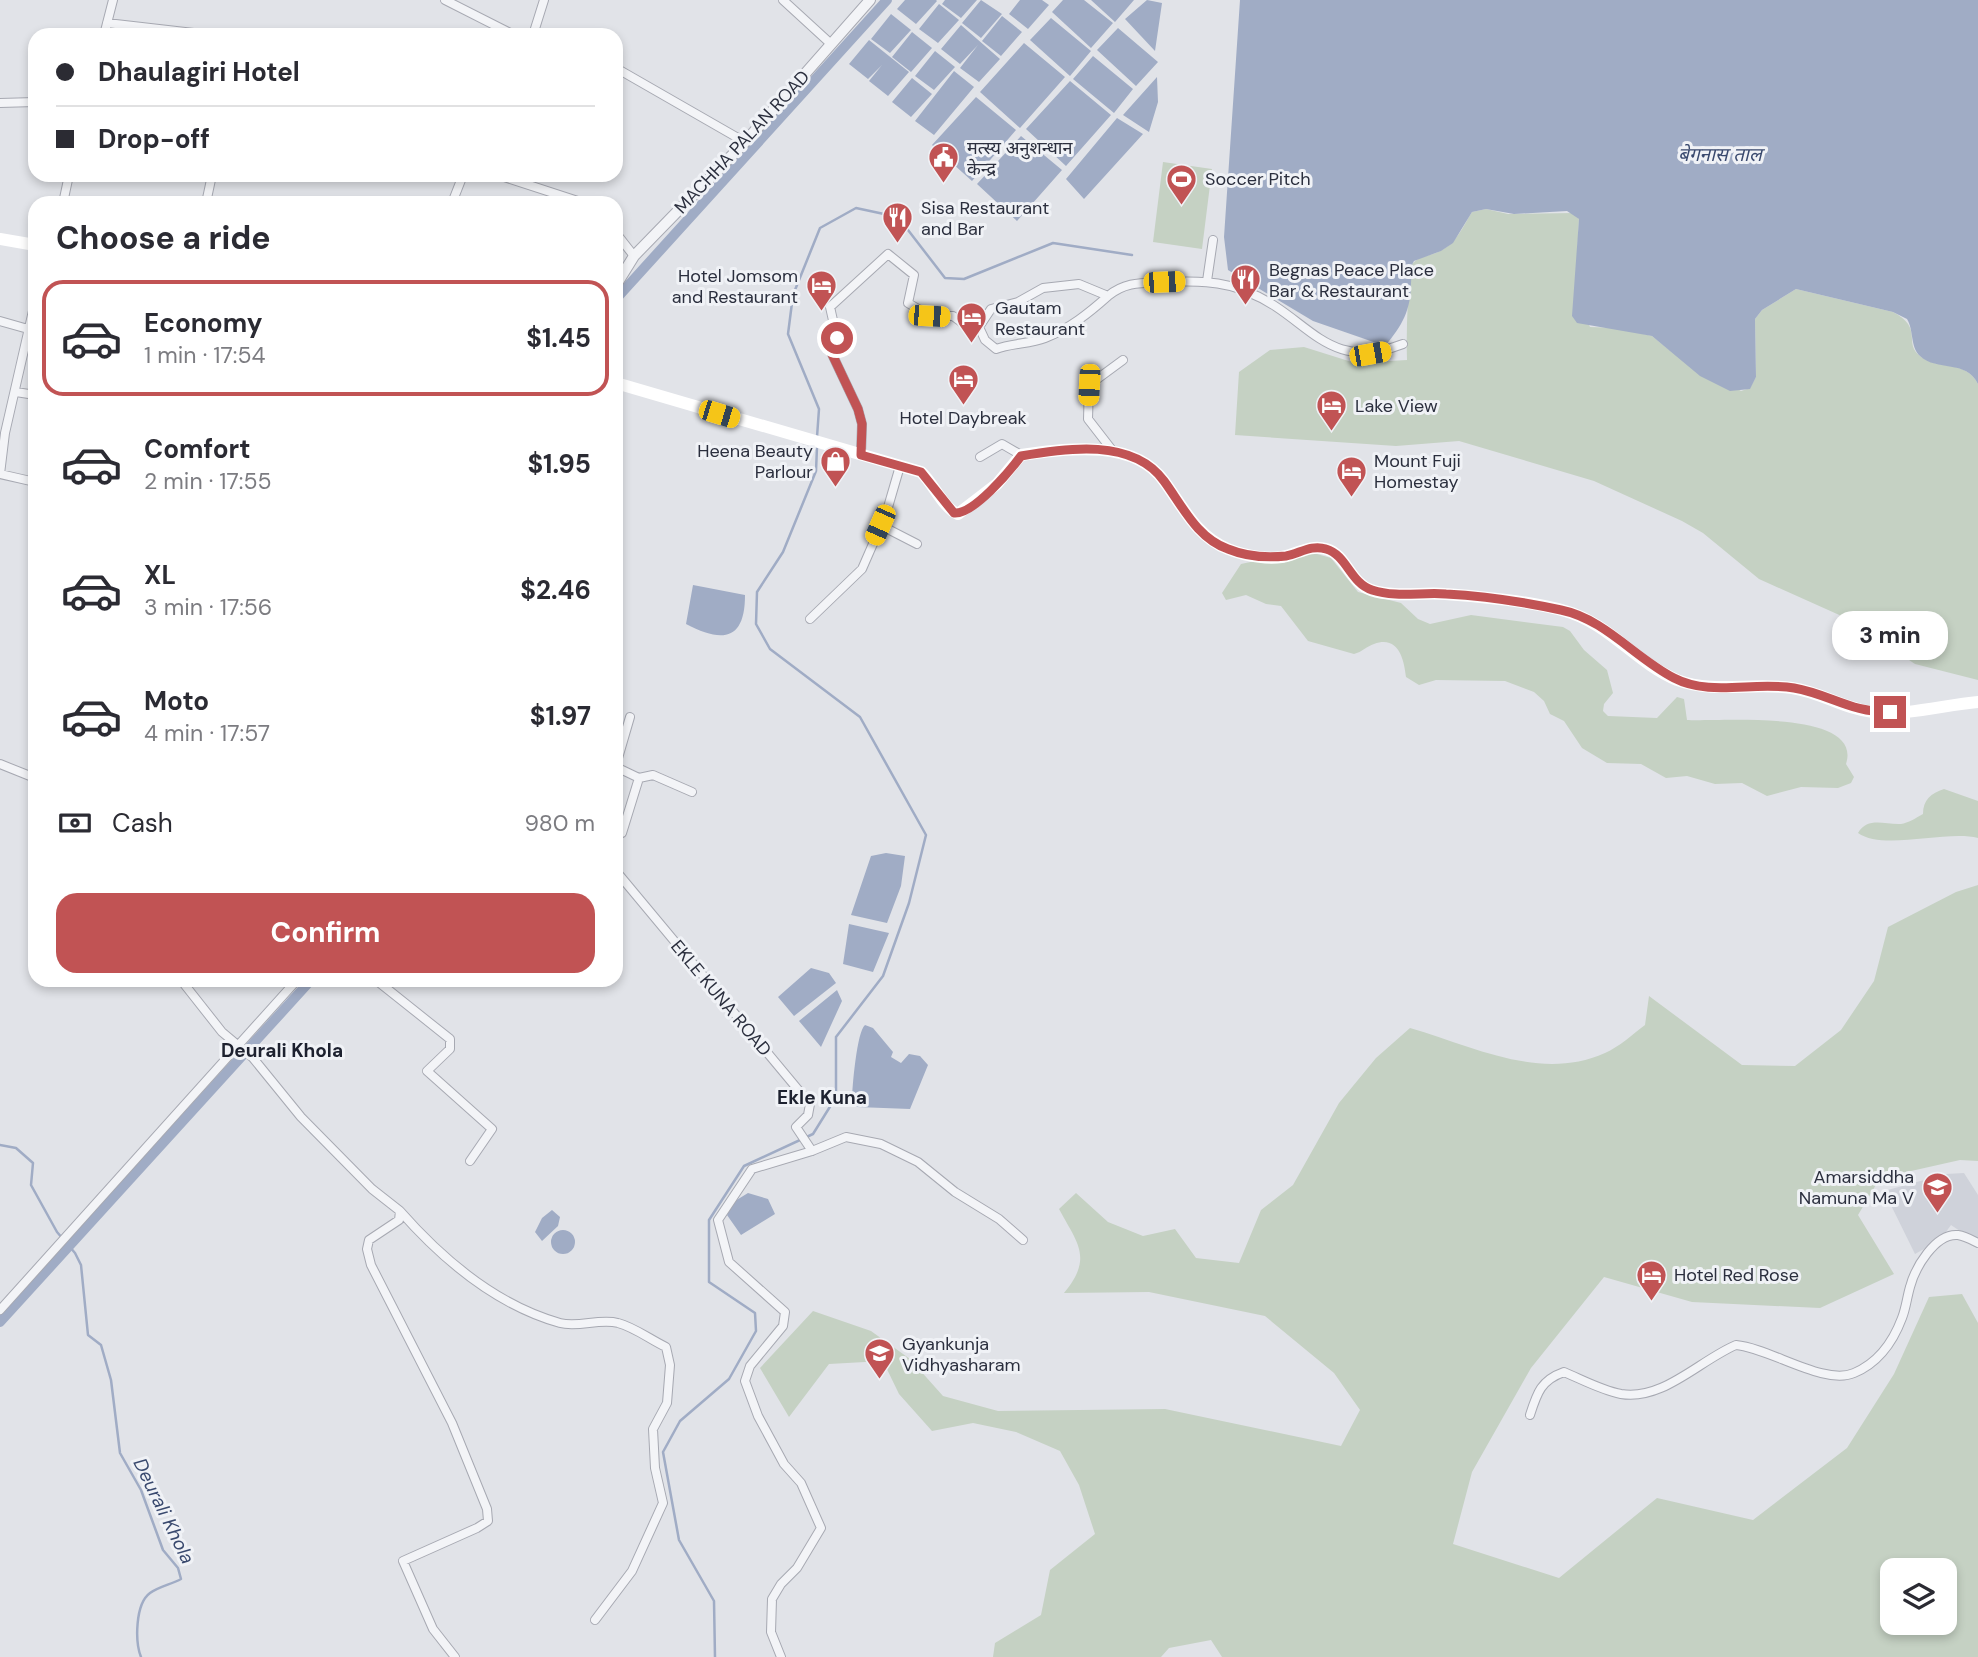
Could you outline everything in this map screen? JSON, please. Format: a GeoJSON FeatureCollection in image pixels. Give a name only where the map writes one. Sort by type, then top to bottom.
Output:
{"type":"FeatureCollection","features":[{"type":"Feature","properties":{"kind":"main road"},"geometry":{"type":"LineString","coordinates":[[0,240],[28,244]]}},
{"type":"Feature","properties":{"kind":"main road"},"geometry":{"type":"LineString","coordinates":[[623,385],[921,472],[934,484],[951,511],[958,514],[997,484],[1021,456],[1054,450],[1112,450],[1152,470],[1163,479],[1182,510],[1210,542],[1239,553],[1289,556],[1300,550],[1323,548],[1335,554],[1359,584],[1377,592],[1447,594],[1564,611],[1587,618],[1639,658],[1677,680],[1707,688],[1752,685],[1793,688],[1841,706],[1874,713],[1978,702]]}},
{"type":"Feature","properties":{"kind":"street"},"geometry":{"type":"LineString","coordinates":[[106,28],[113,0]]}},
{"type":"Feature","properties":{"kind":"street"},"geometry":{"type":"LineString","coordinates":[[445,0],[500,28]]}},
{"type":"Feature","properties":{"kind":"street"},"geometry":{"type":"LineString","coordinates":[[535,28],[544,0]]}},
{"type":"Feature","properties":{"kind":"street"},"geometry":{"type":"LineString","coordinates":[[783,0],[831,44]]}},
{"type":"Feature","properties":{"kind":"street","name":"MACHHA PALAN ROAD"},"geometry":{"type":"LineString","coordinates":[[623,274],[634,256],[745,142],[870,0]]}},
{"type":"Feature","properties":{"kind":"street"},"geometry":{"type":"LineString","coordinates":[[107,23],[150,28]]}},
{"type":"Feature","properties":{"kind":"street"},"geometry":{"type":"LineString","coordinates":[[623,72],[745,142]]}},
{"type":"Feature","properties":{"kind":"street"},"geometry":{"type":"LineString","coordinates":[[0,103],[28,102]]}},
{"type":"Feature","properties":{"kind":"street"},"geometry":{"type":"LineString","coordinates":[[520,182],[562,196]]}},
{"type":"Feature","properties":{"kind":"street"},"geometry":{"type":"LineString","coordinates":[[1207,281],[1213,240]]}},
{"type":"Feature","properties":{"kind":"street"},"geometry":{"type":"LineString","coordinates":[[623,242],[634,256]]}},
{"type":"Feature","properties":{"kind":"street"},"geometry":{"type":"LineString","coordinates":[[861,455],[862,424],[858,409],[832,354],[837,338],[830,307],[888,254],[914,275],[908,303],[929,316],[953,316],[968,327],[979,327]]}},
{"type":"Feature","properties":{"kind":"street"},"geometry":{"type":"LineString","coordinates":[[979,327],[985,340],[996,349],[1013,342],[1043,339],[1084,318],[1122,284],[1207,281],[1248,291],[1268,302],[1315,338],[1342,350],[1370,354],[1403,344]]}},
{"type":"Feature","properties":{"kind":"street"},"geometry":{"type":"LineString","coordinates":[[979,327],[992,309],[1018,302],[1043,288],[1079,284],[1108,296]]}},
{"type":"Feature","properties":{"kind":"street"},"geometry":{"type":"LineString","coordinates":[[0,321],[28,329],[16,391],[3,432],[0,474],[28,480]]}},
{"type":"Feature","properties":{"kind":"street"},"geometry":{"type":"LineString","coordinates":[[1112,450],[1088,419],[1089,385],[1123,360]]}},
{"type":"Feature","properties":{"kind":"street"},"geometry":{"type":"LineString","coordinates":[[16,391],[28,394]]}},
{"type":"Feature","properties":{"kind":"street"},"geometry":{"type":"LineString","coordinates":[[979,457],[1002,444],[1021,456]]}},
{"type":"Feature","properties":{"kind":"street"},"geometry":{"type":"LineString","coordinates":[[810,619],[863,569],[887,514],[900,466]]}},
{"type":"Feature","properties":{"kind":"street"},"geometry":{"type":"LineString","coordinates":[[880,525],[917,544]]}},
{"type":"Feature","properties":{"kind":"street"},"geometry":{"type":"LineString","coordinates":[[623,742],[630,717]]}},
{"type":"Feature","properties":{"kind":"street"},"geometry":{"type":"LineString","coordinates":[[0,764],[28,775]]}},
{"type":"Feature","properties":{"kind":"street"},"geometry":{"type":"LineString","coordinates":[[623,770],[639,778],[653,775],[692,792]]}},
{"type":"Feature","properties":{"kind":"street"},"geometry":{"type":"LineString","coordinates":[[623,830],[639,778]]}},
{"type":"Feature","properties":{"kind":"street","name":"EKLE KUNA ROAD"},"geometry":{"type":"LineString","coordinates":[[623,879],[810,1104],[808,1115],[796,1127],[812,1152]]}},
{"type":"Feature","properties":{"kind":"street"},"geometry":{"type":"LineString","coordinates":[[187,987],[222,1032],[241,1045],[253,1058],[300,1117],[372,1189],[400,1211],[419,1233],[485,1289],[528,1312],[563,1324],[618,1323],[666,1347],[670,1366],[667,1404],[653,1429],[655,1468],[663,1503],[632,1571],[595,1620]]}},
{"type":"Feature","properties":{"kind":"street"},"geometry":{"type":"LineString","coordinates":[[0,1310],[291,987]]}},
{"type":"Feature","properties":{"kind":"street"},"geometry":{"type":"LineString","coordinates":[[385,987],[450,1039],[450,1049],[427,1071],[492,1129],[470,1161]]}},
{"type":"Feature","properties":{"kind":"street"},"geometry":{"type":"LineString","coordinates":[[782,1657],[771,1632],[772,1599],[781,1584],[797,1568],[821,1528],[801,1483],[784,1464],[758,1416],[745,1381],[750,1366],[783,1326],[785,1312],[729,1262],[718,1220],[752,1169],[812,1152],[846,1137],[881,1144],[918,1163],[955,1192],[999,1219],[1023,1240]]}},
{"type":"Feature","properties":{"kind":"street"},"geometry":{"type":"LineString","coordinates":[[400,1211],[399,1220],[369,1240],[367,1249],[371,1265],[452,1423],[487,1509],[488,1521],[477,1528],[402,1561],[433,1629],[455,1657]]}},
{"type":"Feature","properties":{"kind":"street"},"geometry":{"type":"LineString","coordinates":[[1530,1415],[1541,1385],[1550,1377],[1564,1372],[1606,1390],[1641,1394],[1663,1387],[1736,1345],[1766,1351],[1836,1376],[1853,1374],[1884,1352],[1903,1316],[1910,1284],[1926,1254],[1948,1237],[1957,1235],[1978,1243]]}},
{"type":"Feature","properties":{"kind":"shaded area","name":"Amarsiddha Namuna Ma V"},"geometry":{"type":"Polygon","coordinates":[[[1964,1173],[1978,1195],[1978,1243],[1951,1225],[1940,1240],[1915,1254],[1884,1191],[1946,1174],[1964,1173]]]}},
{"type":"Feature","properties":{"kind":"green space","name":"Soccer Pitch"},"geometry":{"type":"Polygon","coordinates":[[[1163,162],[1212,169],[1202,249],[1153,242],[1163,162]]]}},
{"type":"Feature","properties":{"kind":"green space"},"geometry":{"type":"Polygon","coordinates":[[[1486,209],[1508,214],[1574,213],[1579,219],[1575,296],[1590,327],[1617,328],[1652,336],[1668,349],[1741,391],[1750,388],[1756,377],[1755,319],[1762,310],[1796,289],[1893,312],[1908,324],[1913,346],[1920,356],[1935,363],[1959,368],[1973,376],[1978,384],[1978,680],[1915,664],[1846,618],[1759,579],[1703,533],[1682,521],[1594,481],[1459,441],[1396,446],[1235,435],[1239,372],[1270,350],[1304,347],[1355,363],[1407,360],[1410,267],[1420,258],[1446,248],[1459,234],[1472,212],[1486,209]]]}},
{"type":"Feature","properties":{"kind":"green space"},"geometry":{"type":"Polygon","coordinates":[[[1310,552],[1331,558],[1358,592],[1401,603],[1418,619],[1430,624],[1471,615],[1563,627],[1607,670],[1613,693],[1604,704],[1603,711],[1608,716],[1657,718],[1677,697],[1684,699],[1687,720],[1755,720],[1812,726],[1833,734],[1846,746],[1846,764],[1854,777],[1851,783],[1838,788],[1801,787],[1767,796],[1742,783],[1715,784],[1687,776],[1666,778],[1641,764],[1607,763],[1582,748],[1564,721],[1550,714],[1544,701],[1534,692],[1505,681],[1436,680],[1419,685],[1406,677],[1399,651],[1389,643],[1374,644],[1354,654],[1308,641],[1281,606],[1266,604],[1246,595],[1226,600],[1222,593],[1241,564],[1255,561],[1284,563],[1295,555],[1310,552]]]}},
{"type":"Feature","properties":{"kind":"green space"},"geometry":{"type":"Polygon","coordinates":[[[1944,789],[1978,801],[1978,838],[1949,836],[1883,840],[1858,833],[1872,823],[1901,824],[1912,820],[1923,814],[1924,805],[1929,798],[1944,789]]]}},
{"type":"Feature","properties":{"kind":"green space"},"geometry":{"type":"Polygon","coordinates":[[[1978,885],[1978,1161],[1960,1160],[1880,1178],[1858,1215],[1894,1274],[1820,1308],[1692,1302],[1604,1277],[1531,1368],[1472,1472],[1453,1544],[1559,1578],[1657,1498],[1753,1520],[1847,1448],[1894,1374],[1929,1297],[1962,1294],[1978,1323],[1978,1657],[1222,1657],[1211,1640],[1169,1648],[1161,1657],[993,1657],[995,1643],[1041,1615],[1050,1570],[1095,1534],[1079,1485],[1060,1451],[1016,1432],[973,1423],[932,1431],[899,1394],[883,1361],[829,1364],[789,1417],[760,1368],[813,1311],[871,1331],[910,1359],[943,1396],[998,1411],[1165,1409],[1341,1446],[1360,1410],[1334,1373],[1265,1316],[1149,1292],[1064,1293],[1078,1270],[1080,1251],[1059,1209],[1076,1193],[1108,1222],[1143,1236],[1175,1229],[1196,1258],[1239,1263],[1261,1210],[1293,1185],[1339,1103],[1376,1058],[1410,1028],[1531,1063],[1581,1061],[1621,1044],[1645,1025],[1649,996],[1742,1065],[1795,1066],[1841,1030],[1874,981],[1888,927],[1956,892],[1978,885]]]}},
{"type":"Feature","properties":{"kind":"water"},"geometry":{"type":"Polygon","coordinates":[[[905,0],[937,1],[916,24],[897,9],[905,0]]]}},
{"type":"Feature","properties":{"kind":"water"},"geometry":{"type":"Polygon","coordinates":[[[945,0],[977,0],[961,18],[942,4],[945,0]]]}},
{"type":"Feature","properties":{"kind":"water"},"geometry":{"type":"Polygon","coordinates":[[[981,0],[1002,14],[981,38],[962,23],[981,0]]]}},
{"type":"Feature","properties":{"kind":"water"},"geometry":{"type":"Polygon","coordinates":[[[1020,0],[1042,0],[1049,5],[1028,29],[1009,14],[1020,0]]]}},
{"type":"Feature","properties":{"kind":"water"},"geometry":{"type":"Polygon","coordinates":[[[1063,0],[1084,0],[1113,23],[1091,48],[1052,12],[1063,0]]]}},
{"type":"Feature","properties":{"kind":"water"},"geometry":{"type":"Polygon","coordinates":[[[1091,0],[1134,0],[1115,22],[1091,0]]]}},
{"type":"Feature","properties":{"kind":"water"},"geometry":{"type":"Polygon","coordinates":[[[1147,0],[1162,3],[1155,51],[1125,19],[1147,0]]]}},
{"type":"Feature","properties":{"kind":"water","name":"बेगनास ताल"},"geometry":{"type":"Polygon","coordinates":[[[1240,0],[1978,0],[1978,384],[1966,371],[1935,364],[1920,356],[1907,319],[1893,312],[1796,289],[1762,310],[1755,319],[1756,377],[1750,389],[1730,391],[1700,376],[1652,336],[1577,323],[1572,316],[1579,219],[1567,211],[1514,214],[1486,209],[1472,212],[1453,243],[1441,251],[1414,261],[1407,310],[1401,324],[1385,346],[1313,321],[1228,270],[1224,237],[1240,0]]]}},
{"type":"Feature","properties":{"kind":"water"},"geometry":{"type":"Polygon","coordinates":[[[939,4],[959,20],[938,43],[919,29],[939,4]]]}},
{"type":"Feature","properties":{"kind":"water"},"geometry":{"type":"Polygon","coordinates":[[[891,14],[911,30],[890,53],[871,39],[891,14]]]}},
{"type":"Feature","properties":{"kind":"water"},"geometry":{"type":"Polygon","coordinates":[[[1002,16],[1022,32],[1001,56],[982,41],[1002,16]]]}},
{"type":"Feature","properties":{"kind":"water"},"geometry":{"type":"Polygon","coordinates":[[[1051,18],[1091,51],[1070,76],[1030,40],[1051,18]]]}},
{"type":"Feature","properties":{"kind":"water"},"geometry":{"type":"Polygon","coordinates":[[[961,25],[1000,59],[979,82],[960,68],[978,45],[960,64],[941,49],[961,25]]]}},
{"type":"Feature","properties":{"kind":"water"},"geometry":{"type":"Polygon","coordinates":[[[1118,28],[1158,62],[1136,86],[1097,50],[1118,28]]]}},
{"type":"Feature","properties":{"kind":"water"},"geometry":{"type":"Polygon","coordinates":[[[912,32],[932,48],[911,72],[892,57],[912,32]]]}},
{"type":"Feature","properties":{"kind":"water"},"geometry":{"type":"Polygon","coordinates":[[[869,40],[909,72],[888,96],[869,81],[882,65],[868,79],[849,64],[869,40]]]}},
{"type":"Feature","properties":{"kind":"water"},"geometry":{"type":"Polygon","coordinates":[[[1024,43],[1065,77],[1020,128],[980,92],[1024,43]]]}},
{"type":"Feature","properties":{"kind":"water"},"geometry":{"type":"Polygon","coordinates":[[[935,51],[955,67],[934,90],[915,76],[935,51]]]}},
{"type":"Feature","properties":{"kind":"water"},"geometry":{"type":"Polygon","coordinates":[[[1093,56],[1133,89],[1114,113],[1073,79],[1093,56]]]}},
{"type":"Feature","properties":{"kind":"water"},"geometry":{"type":"Polygon","coordinates":[[[954,71],[974,87],[934,135],[915,121],[954,71]]]}},
{"type":"Feature","properties":{"kind":"water"},"geometry":{"type":"Polygon","coordinates":[[[1157,77],[1158,102],[1149,132],[1123,115],[1157,77]]]}},
{"type":"Feature","properties":{"kind":"water"},"geometry":{"type":"Polygon","coordinates":[[[912,78],[932,94],[911,117],[892,102],[912,78]]]}},
{"type":"Feature","properties":{"kind":"water"},"geometry":{"type":"Polygon","coordinates":[[[1070,81],[1111,115],[1066,166],[1026,129],[1070,81]]]}},
{"type":"Feature","properties":{"kind":"water"},"geometry":{"type":"Polygon","coordinates":[[[976,97],[1016,130],[972,181],[932,145],[976,97]]]}},
{"type":"Feature","properties":{"kind":"water"},"geometry":{"type":"Polygon","coordinates":[[[1117,118],[1143,134],[1084,199],[1066,179],[1117,118]]]}},
{"type":"Feature","properties":{"kind":"water"},"geometry":{"type":"Polygon","coordinates":[[[1021,136],[1062,170],[1017,221],[977,184],[1021,136]]]}},
{"type":"Feature","properties":{"kind":"water"},"geometry":{"type":"Polygon","coordinates":[[[693,585],[745,595],[741,622],[736,629],[729,634],[710,634],[686,624],[693,585]]]}},
{"type":"Feature","properties":{"kind":"water"},"geometry":{"type":"Polygon","coordinates":[[[886,853],[905,856],[901,886],[887,923],[851,915],[871,856],[886,853]]]}},
{"type":"Feature","properties":{"kind":"water"},"geometry":{"type":"Polygon","coordinates":[[[849,924],[889,933],[873,972],[843,964],[849,924]]]}},
{"type":"Feature","properties":{"kind":"water"},"geometry":{"type":"Polygon","coordinates":[[[811,968],[829,973],[836,983],[794,1016],[778,997],[811,968]]]}},
{"type":"Feature","properties":{"kind":"water"},"geometry":{"type":"Polygon","coordinates":[[[837,990],[842,1001],[821,1047],[799,1021],[837,990]]]}},
{"type":"Feature","properties":{"kind":"water"},"geometry":{"type":"Polygon","coordinates":[[[865,1025],[873,1028],[893,1052],[891,1057],[901,1063],[909,1054],[920,1056],[928,1065],[910,1109],[857,1107],[852,1101],[857,1048],[865,1025]]]}},
{"type":"Feature","properties":{"kind":"water"},"geometry":{"type":"Polygon","coordinates":[[[748,1193],[768,1199],[775,1214],[741,1235],[727,1215],[735,1201],[748,1193]]]}},
{"type":"Feature","properties":{"kind":"water"},"geometry":{"type":"Polygon","coordinates":[[[552,1210],[560,1217],[558,1226],[542,1241],[535,1232],[542,1218],[552,1210]]]}},
{"type":"Feature","properties":{"kind":"water"},"geometry":{"type":"Polygon","coordinates":[[[563,1230],[571,1234],[575,1242],[571,1250],[563,1254],[555,1250],[551,1242],[555,1234],[563,1230]]]}},
{"type":"Feature","properties":{"kind":"waterway"},"geometry":{"type":"LineString","coordinates":[[623,291],[887,0]]}},
{"type":"Feature","properties":{"kind":"waterway"},"geometry":{"type":"LineString","coordinates":[[817,437],[819,409],[788,334],[793,295],[820,228],[856,208],[898,217],[945,278],[964,279],[1053,243],[1132,255]]}},
{"type":"Feature","properties":{"kind":"waterway"},"geometry":{"type":"LineString","coordinates":[[715,1657],[714,1601],[679,1540],[663,1452],[680,1421],[729,1379],[756,1331],[755,1313],[709,1282],[709,1220],[744,1166],[813,1134],[836,1097],[836,1037],[883,976],[909,903],[926,835],[860,717],[770,649],[756,624],[757,592],[783,552],[816,471],[817,447]]}},
{"type":"Feature","properties":{"kind":"waterway"},"geometry":{"type":"LineString","coordinates":[[0,1322],[305,987]]}},
{"type":"Feature","properties":{"kind":"waterway","name":"Deurali Khola"},"geometry":{"type":"LineString","coordinates":[[0,1145],[16,1148],[33,1163],[31,1185],[57,1232],[75,1253],[81,1265],[88,1335],[101,1345],[111,1380],[120,1453],[141,1490],[163,1550],[178,1568],[181,1579],[150,1593],[141,1606],[137,1633],[141,1657]]}},
{"type":"Feature","properties":{"kind":"place","name":"मत्स्य अनुशन्धान केन्द्र"},"geometry":{"type":"Point","coordinates":[944,185]}},
{"type":"Feature","properties":{"kind":"place","name":"Soccer Pitch"},"geometry":{"type":"Point","coordinates":[1182,206]}},
{"type":"Feature","properties":{"kind":"place","name":"Sisa Restaurant and Bar"},"geometry":{"type":"Point","coordinates":[898,245]}},
{"type":"Feature","properties":{"kind":"place","name":"Begnas Peace Place Bar & Restaurant"},"geometry":{"type":"Point","coordinates":[1246,307]}},
{"type":"Feature","properties":{"kind":"place","name":"Hotel Jomsom and Restaurant"},"geometry":{"type":"Point","coordinates":[821,313]}},
{"type":"Feature","properties":{"kind":"place","name":"Gautam Restaurant"},"geometry":{"type":"Point","coordinates":[972,345]}},
{"type":"Feature","properties":{"kind":"place","name":"Hotel Daybreak"},"geometry":{"type":"Point","coordinates":[963,407]}},
{"type":"Feature","properties":{"kind":"place","name":"Lake View"},"geometry":{"type":"Point","coordinates":[1332,433]}},
{"type":"Feature","properties":{"kind":"place","name":"Heena Beauty Parlour"},"geometry":{"type":"Point","coordinates":[836,488]}},
{"type":"Feature","properties":{"kind":"place","name":"Mount Fuji Homestay"},"geometry":{"type":"Point","coordinates":[1351,498]}},
{"type":"Feature","properties":{"kind":"place","name":"Amarsiddha Namuna Ma V"},"geometry":{"type":"Point","coordinates":[1937,1214]}},
{"type":"Feature","properties":{"kind":"place","name":"Hotel Red Rose"},"geometry":{"type":"Point","coordinates":[1651,1302]}},
{"type":"Feature","properties":{"kind":"place","name":"Gyankunja Vidhyasharam"},"geometry":{"type":"Point","coordinates":[879,1381]}},
{"type":"Feature","properties":{"kind":"district","name":"Deurali Khola"},"geometry":{"type":"Point","coordinates":[282,1050]}},
{"type":"Feature","properties":{"kind":"district","name":"Ekle Kuna"},"geometry":{"type":"Point","coordinates":[822,1097]}},
{"type":"Feature","properties":{"kind":"route"},"geometry":{"type":"LineString","coordinates":[[837,338],[832,354],[858,409],[862,424],[861,455],[921,472],[934,484],[954,513],[964,513],[997,484],[1021,456],[1054,450],[1112,450],[1139,461],[1163,479],[1182,510],[1210,542],[1227,549],[1270,557],[1289,556],[1300,550],[1329,549],[1359,584],[1377,592],[1447,594],[1539,606],[1587,618],[1639,658],[1677,680],[1707,688],[1752,685],[1793,688],[1817,694],[1841,706],[1874,713],[1890,712]]}}]}
